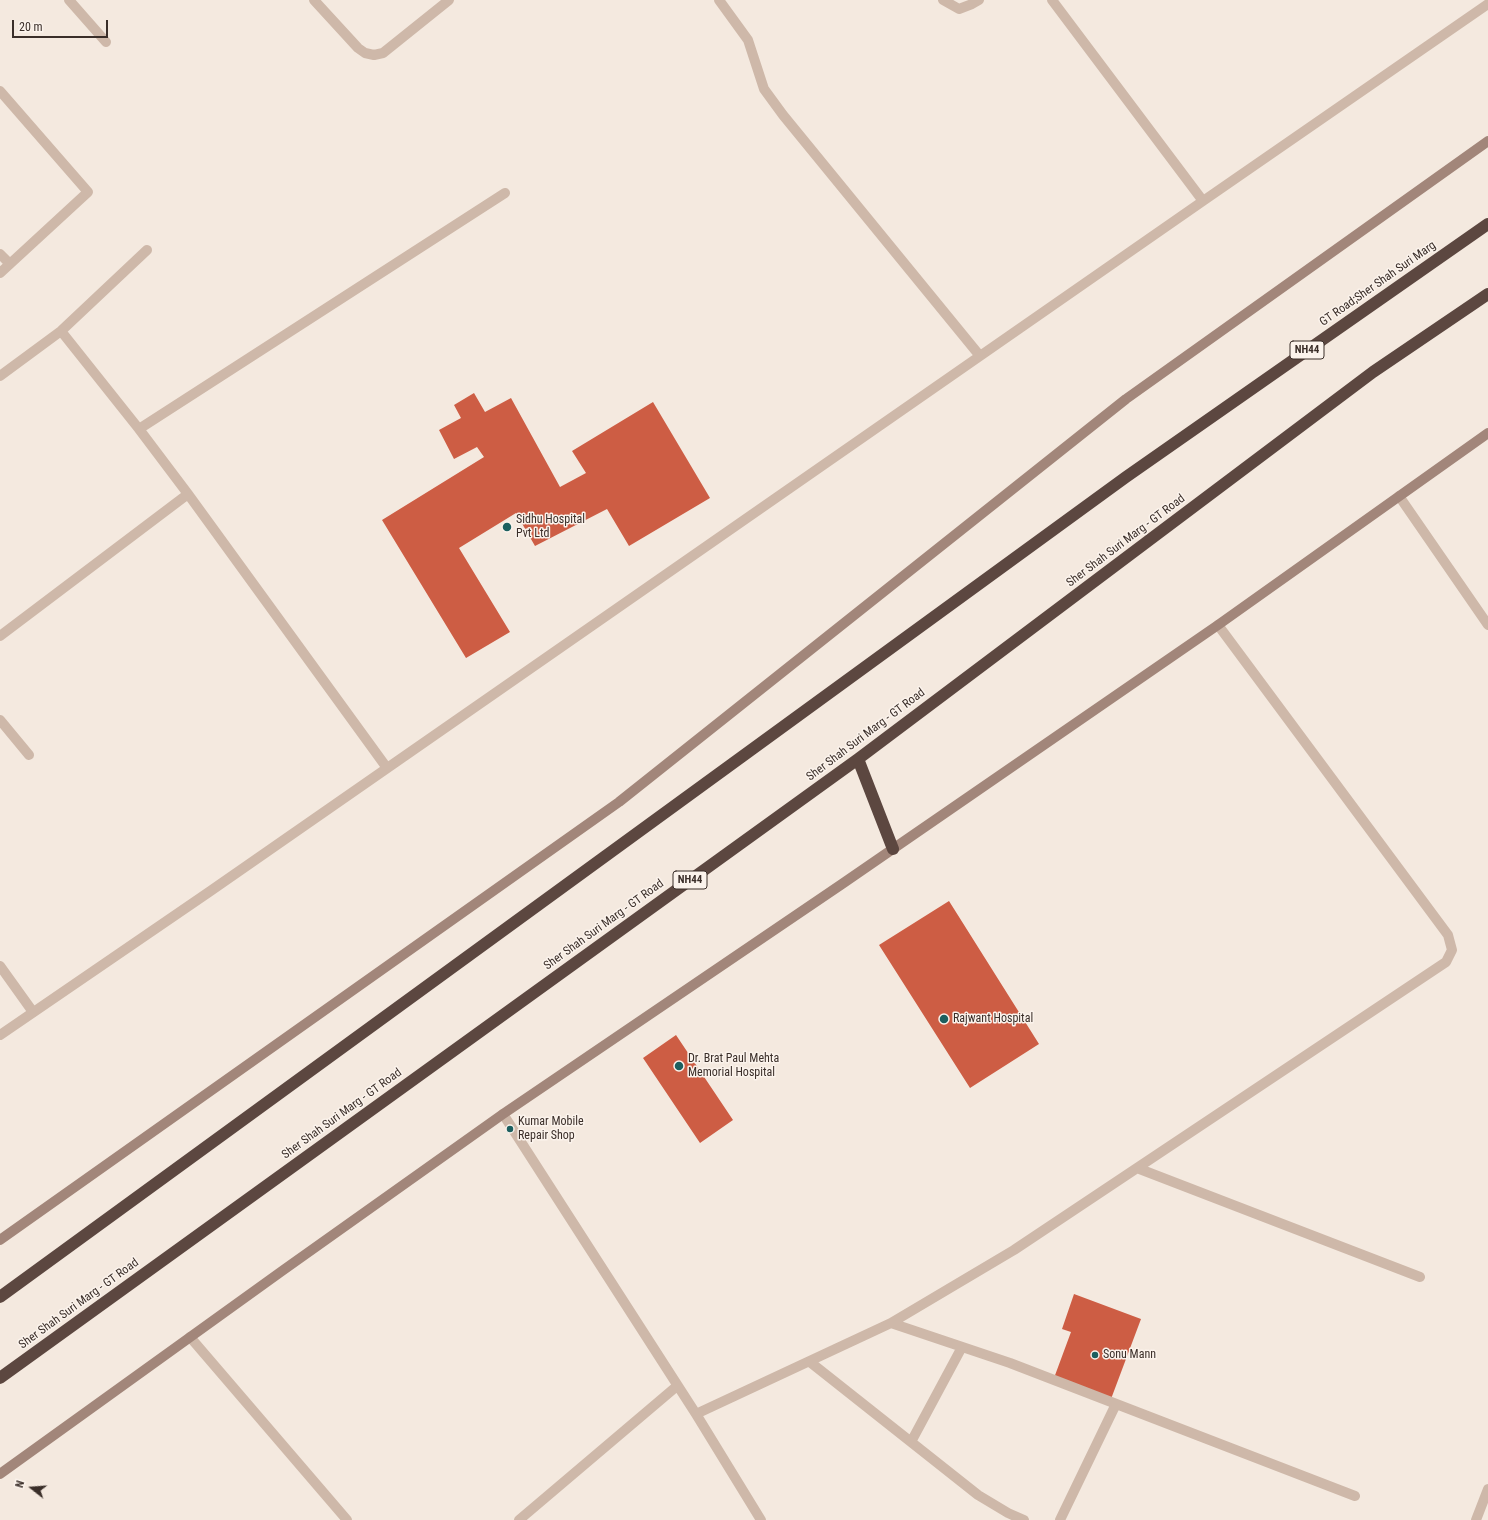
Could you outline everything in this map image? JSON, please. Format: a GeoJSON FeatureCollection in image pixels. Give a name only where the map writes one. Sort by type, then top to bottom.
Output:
{"type":"FeatureCollection","features":[{"type":"Feature","properties":{"kind":"highway","name":"GT Road;Sher Shah Suri Marg"},"geometry":{"type":"LineString","coordinates":[[0,1296],[1126,477],[1488,224]]}},
{"type":"Feature","properties":{"kind":"highway","name":"Sher Shah Suri Marg - GT Road"},"geometry":{"type":"LineString","coordinates":[[0,1378],[858,759],[1374,372],[1488,294]]}},
{"type":"Feature","properties":{"kind":"highway"},"geometry":{"type":"LineString","coordinates":[[858,759],[893,849]]}},
{"type":"Feature","properties":{"kind":"main road"},"geometry":{"type":"LineString","coordinates":[[0,1240],[619,802],[1126,399],[1488,140]]}},
{"type":"Feature","properties":{"kind":"main road"},"geometry":{"type":"LineString","coordinates":[[0,1474],[503,1114],[842,884],[1218,625],[1488,433]]}},
{"type":"Feature","properties":{"kind":"street"},"geometry":{"type":"LineString","coordinates":[[69,0],[106,42]]}},
{"type":"Feature","properties":{"kind":"street"},"geometry":{"type":"LineString","coordinates":[[314,0],[358,48],[365,53],[374,55],[383,53],[449,0]]}},
{"type":"Feature","properties":{"kind":"street"},"geometry":{"type":"LineString","coordinates":[[719,0],[748,40],[764,89],[783,115],[980,356]]}},
{"type":"Feature","properties":{"kind":"street"},"geometry":{"type":"LineString","coordinates":[[943,0],[959,9],[978,0]]}},
{"type":"Feature","properties":{"kind":"street"},"geometry":{"type":"LineString","coordinates":[[1052,0],[1203,200]]}},
{"type":"Feature","properties":{"kind":"street"},"geometry":{"type":"LineString","coordinates":[[0,1035],[387,768],[1203,200],[1488,4]]}},
{"type":"Feature","properties":{"kind":"street"},"geometry":{"type":"LineString","coordinates":[[0,91],[88,192],[0,273]]}},
{"type":"Feature","properties":{"kind":"street"},"geometry":{"type":"LineString","coordinates":[[139,429],[505,193]]}},
{"type":"Feature","properties":{"kind":"street"},"geometry":{"type":"LineString","coordinates":[[0,376],[61,331],[147,250]]}},
{"type":"Feature","properties":{"kind":"street"},"geometry":{"type":"LineString","coordinates":[[0,254],[10,264]]}},
{"type":"Feature","properties":{"kind":"street"},"geometry":{"type":"LineString","coordinates":[[61,331],[139,429],[188,494],[387,768]]}},
{"type":"Feature","properties":{"kind":"street"},"geometry":{"type":"LineString","coordinates":[[0,636],[188,494]]}},
{"type":"Feature","properties":{"kind":"street"},"geometry":{"type":"LineString","coordinates":[[1400,496],[1488,625]]}},
{"type":"Feature","properties":{"kind":"street"},"geometry":{"type":"LineString","coordinates":[[696,1414],[810,1362],[891,1322],[1014,1250],[1446,962],[1452,950],[1448,935],[1218,625]]}},
{"type":"Feature","properties":{"kind":"street"},"geometry":{"type":"LineString","coordinates":[[0,720],[29,755]]}},
{"type":"Feature","properties":{"kind":"street"},"geometry":{"type":"LineString","coordinates":[[0,966],[33,1012]]}},
{"type":"Feature","properties":{"kind":"street"},"geometry":{"type":"LineString","coordinates":[[503,1114],[696,1414],[761,1520]]}},
{"type":"Feature","properties":{"kind":"street"},"geometry":{"type":"LineString","coordinates":[[1137,1168],[1420,1277]]}},
{"type":"Feature","properties":{"kind":"street"},"geometry":{"type":"LineString","coordinates":[[891,1322],[1010,1363],[1355,1496]]}},
{"type":"Feature","properties":{"kind":"street"},"geometry":{"type":"LineString","coordinates":[[190,1337],[347,1520]]}},
{"type":"Feature","properties":{"kind":"street"},"geometry":{"type":"LineString","coordinates":[[911,1442],[962,1347]]}},
{"type":"Feature","properties":{"kind":"street"},"geometry":{"type":"LineString","coordinates":[[810,1362],[978,1495],[1008,1514],[1024,1520]]}},
{"type":"Feature","properties":{"kind":"street"},"geometry":{"type":"LineString","coordinates":[[519,1520],[677,1386]]}},
{"type":"Feature","properties":{"kind":"street"},"geometry":{"type":"LineString","coordinates":[[1060,1520],[1116,1404]]}},
{"type":"Feature","properties":{"kind":"street"},"geometry":{"type":"LineString","coordinates":[[1476,1520],[1488,1489]]}},
{"type":"Feature","properties":{"kind":"building"},"geometry":{"type":"Polygon","coordinates":[[[474,393],[485,412],[511,398],[560,487],[586,473],[572,451],[653,402],[710,498],[629,546],[607,509],[535,546],[516,513],[459,548],[510,632],[466,658],[382,520],[484,457],[477,447],[454,459],[439,430],[461,418],[454,405],[474,393]]]}},
{"type":"Feature","properties":{"kind":"building"},"geometry":{"type":"Polygon","coordinates":[[[949,901],[1039,1044],[970,1088],[879,945],[949,901]]]}},
{"type":"Feature","properties":{"kind":"building"},"geometry":{"type":"Polygon","coordinates":[[[676,1035],[733,1120],[700,1143],[643,1058],[676,1035]]]}},
{"type":"Feature","properties":{"kind":"building","name":"Sonu Mann"},"geometry":{"type":"Polygon","coordinates":[[[1074,1294],[1141,1319],[1111,1399],[1054,1378],[1071,1332],[1062,1329],[1074,1294]]]}},
{"type":"Feature","properties":{"kind":"place","name":"Sidhu Hospital Pvt Ltd"},"geometry":{"type":"Point","coordinates":[507,527]}},
{"type":"Feature","properties":{"kind":"place","name":"Rajwant Hospital"},"geometry":{"type":"Point","coordinates":[944,1019]}},
{"type":"Feature","properties":{"kind":"place","name":"Dr. Brat Paul Mehta Memorial Hospital"},"geometry":{"type":"Point","coordinates":[679,1066]}},
{"type":"Feature","properties":{"kind":"place","name":"Kumar Mobile Repair Shop"},"geometry":{"type":"Point","coordinates":[510,1129]}},
{"type":"Feature","properties":{"kind":"place","name":"Sonu Mann"},"geometry":{"type":"Point","coordinates":[1095,1355]}}]}
